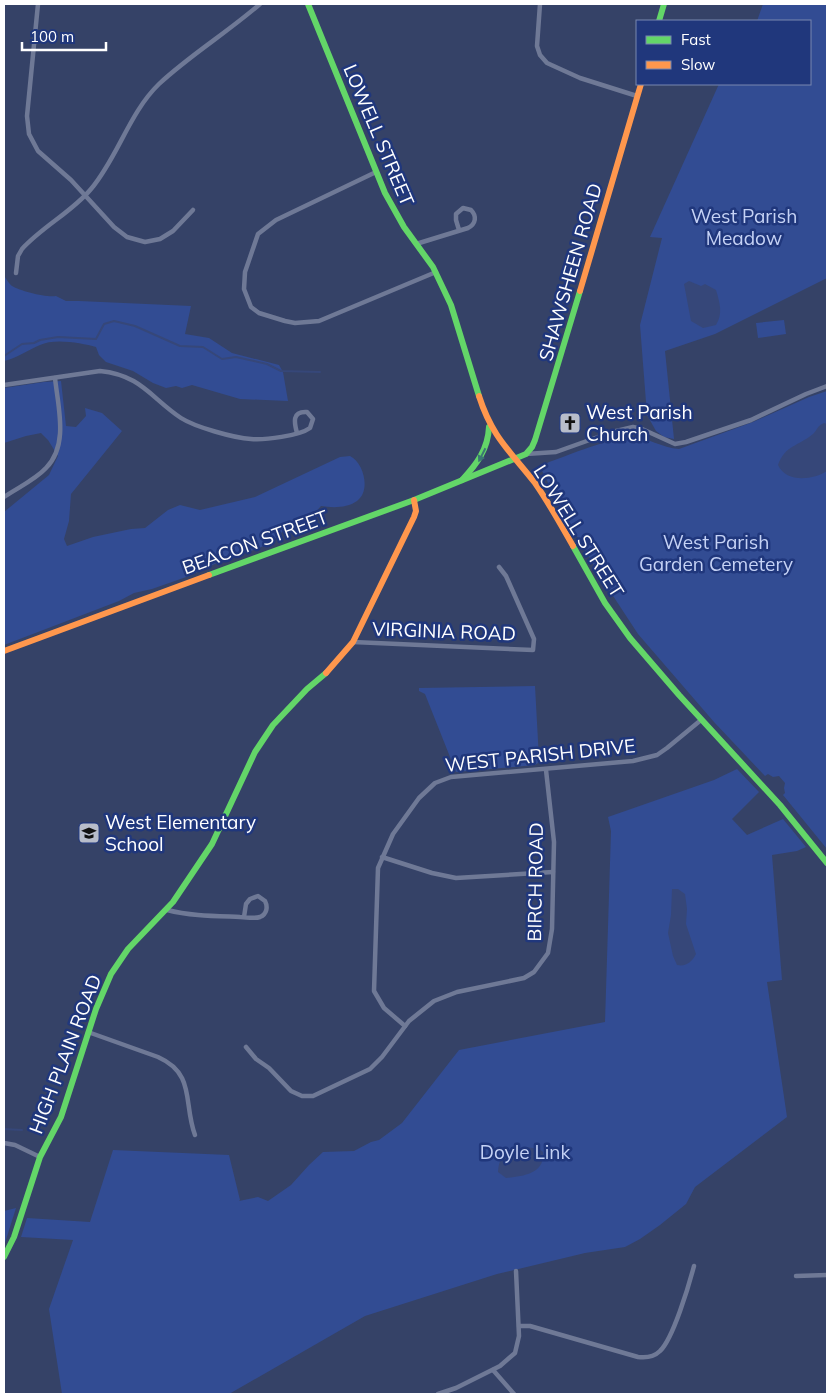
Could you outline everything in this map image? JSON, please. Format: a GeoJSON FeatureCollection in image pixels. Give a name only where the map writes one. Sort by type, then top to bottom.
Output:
{"type":"FeatureCollection","features":[{"type":"Feature","properties":{"kind":"main road","name":"LOWELL STREET"},"geometry":{"type":"LineString","coordinates":[[308,4],[376,172],[394,211],[436,272],[451,305],[487,420],[501,444],[541,492],[617,621],[702,720],[799,825],[827,863]]}},
{"type":"Feature","properties":{"kind":"main road"},"geometry":{"type":"LineString","coordinates":[[659,20],[664,4]]}},
{"type":"Feature","properties":{"kind":"main road","name":"SHAWSHEEN ROAD"},"geometry":{"type":"LineString","coordinates":[[526,454],[532,448],[535,440],[640,85]]}},
{"type":"Feature","properties":{"kind":"main road"},"geometry":{"type":"LineString","coordinates":[[460,482],[480,460],[489,436],[487,420]]}},
{"type":"Feature","properties":{"kind":"main road"},"geometry":{"type":"LineString","coordinates":[[516,460],[526,454]]}},
{"type":"Feature","properties":{"kind":"main road","name":"BEACON STREET"},"geometry":{"type":"LineString","coordinates":[[4,650],[414,500],[516,460]]}},
{"type":"Feature","properties":{"kind":"main road","name":"HIGH PLAIN ROAD"},"geometry":{"type":"LineString","coordinates":[[4,1257],[14,1237],[40,1157],[61,1117],[88,1032],[107,982],[118,963],[134,942],[167,910],[212,844],[255,752],[272,726],[307,689],[330,670],[353,642],[414,517],[416,511],[414,500]]}},
{"type":"Feature","properties":{"kind":"street"},"geometry":{"type":"LineString","coordinates":[[38,4],[27,116],[27,129],[38,151],[71,180],[120,233],[129,239],[139,242],[153,242],[165,237],[193,210]]}},
{"type":"Feature","properties":{"kind":"street"},"geometry":{"type":"LineString","coordinates":[[16,272],[18,256],[25,245],[85,196],[105,171],[144,102],[158,85],[240,22],[260,4]]}},
{"type":"Feature","properties":{"kind":"street"},"geometry":{"type":"LineString","coordinates":[[540,4],[537,46],[544,62],[580,78],[637,96]]}},
{"type":"Feature","properties":{"kind":"street"},"geometry":{"type":"LineString","coordinates":[[376,172],[276,220],[258,234],[245,272],[244,290],[251,307],[258,313],[295,323],[319,321],[436,272]]}},
{"type":"Feature","properties":{"kind":"street"},"geometry":{"type":"LineString","coordinates":[[416,244],[470,227],[474,223],[475,215],[471,210],[463,208],[456,214],[459,230]]}},
{"type":"Feature","properties":{"kind":"street"},"geometry":{"type":"LineString","coordinates":[[4,385],[100,371],[114,372],[135,381],[181,418],[199,426],[248,439],[266,438],[297,433],[308,430],[312,425],[313,419],[307,412],[300,412],[296,416],[294,422],[297,433]]}},
{"type":"Feature","properties":{"kind":"street"},"geometry":{"type":"LineString","coordinates":[[4,497],[45,469],[52,461],[58,449],[60,433],[55,378]]}},
{"type":"Feature","properties":{"kind":"street"},"geometry":{"type":"LineString","coordinates":[[526,454],[556,452],[612,432],[633,427],[642,429],[675,444],[686,442],[751,420],[827,386]]}},
{"type":"Feature","properties":{"kind":"street","name":"VIRGINIA ROAD"},"geometry":{"type":"LineString","coordinates":[[353,642],[533,650],[534,640],[506,576],[499,567]]}},
{"type":"Feature","properties":{"kind":"street","name":"WEST PARISH DRIVE"},"geometry":{"type":"LineString","coordinates":[[405,1026],[384,1008],[374,991],[377,872],[393,834],[428,787],[440,780],[451,777],[546,770],[648,758],[667,748],[702,720]]}},
{"type":"Feature","properties":{"kind":"street","name":"BIRCH ROAD"},"geometry":{"type":"LineString","coordinates":[[246,1047],[256,1059],[269,1068],[291,1091],[298,1095],[310,1096],[336,1086],[370,1069],[382,1057],[405,1026],[426,1006],[441,997],[524,978],[538,968],[548,953],[551,943],[553,827],[546,770]]}},
{"type":"Feature","properties":{"kind":"street"},"geometry":{"type":"LineString","coordinates":[[382,857],[432,873],[456,878],[553,872]]}},
{"type":"Feature","properties":{"kind":"street"},"geometry":{"type":"LineString","coordinates":[[167,910],[194,915],[244,917],[258,917],[264,915],[267,907],[265,901],[258,896],[250,899],[246,904],[244,917]]}},
{"type":"Feature","properties":{"kind":"street"},"geometry":{"type":"LineString","coordinates":[[88,1032],[158,1057],[177,1069],[187,1087],[191,1124],[195,1135]]}},
{"type":"Feature","properties":{"kind":"street"},"geometry":{"type":"LineString","coordinates":[[4,1143],[15,1145],[40,1157]]}},
{"type":"Feature","properties":{"kind":"street"},"geometry":{"type":"LineString","coordinates":[[519,1326],[530,1326],[638,1357],[654,1355],[668,1339],[694,1266]]}},
{"type":"Feature","properties":{"kind":"street"},"geometry":{"type":"LineString","coordinates":[[438,1394],[450,1391],[493,1370],[505,1363],[515,1353],[519,1326],[516,1271]]}},
{"type":"Feature","properties":{"kind":"street"},"geometry":{"type":"LineString","coordinates":[[796,1276],[827,1275]]}},
{"type":"Feature","properties":{"kind":"street"},"geometry":{"type":"LineString","coordinates":[[493,1370],[514,1394]]}},
{"type":"Feature","properties":{"kind":"green space","name":"West Parish Meadow"},"geometry":{"type":"Polygon","coordinates":[[[763,4],[827,4],[827,278],[715,334],[665,351],[674,439],[664,437],[656,431],[647,415],[640,325],[662,238],[650,237],[719,85],[811,85],[811,20],[757,20],[763,4]]]}},
{"type":"Feature","properties":{"kind":"green space"},"geometry":{"type":"Polygon","coordinates":[[[4,276],[16,288],[40,295],[56,296],[66,301],[191,306],[185,334],[209,338],[232,353],[279,365],[283,372],[288,401],[240,399],[192,385],[182,388],[176,386],[166,388],[153,383],[133,371],[106,362],[99,355],[96,347],[76,343],[46,343],[4,361],[4,276]]]}},
{"type":"Feature","properties":{"kind":"green space"},"geometry":{"type":"Polygon","coordinates":[[[784,320],[786,334],[758,338],[756,323],[784,320]]]}},
{"type":"Feature","properties":{"kind":"green space"},"geometry":{"type":"Polygon","coordinates":[[[61,381],[66,426],[76,427],[86,416],[85,408],[102,413],[122,431],[71,494],[69,521],[64,539],[67,546],[93,537],[145,528],[168,510],[180,505],[200,510],[255,497],[340,457],[350,456],[359,465],[364,477],[364,491],[357,501],[349,505],[321,506],[313,515],[291,524],[270,543],[257,549],[221,561],[189,576],[134,593],[119,601],[4,645],[4,512],[49,475],[58,456],[41,433],[4,443],[4,388],[61,381]]]}},
{"type":"Feature","properties":{"kind":"green space","name":"West Parish Garden Cemetery"},"geometry":{"type":"Polygon","coordinates":[[[827,391],[827,849],[783,795],[785,793],[785,783],[779,776],[773,777],[768,774],[765,776],[714,722],[638,634],[602,579],[564,514],[542,471],[544,465],[549,462],[621,438],[636,437],[666,447],[679,449],[753,422],[827,391]]]}},
{"type":"Feature","properties":{"kind":"green space"},"geometry":{"type":"Polygon","coordinates":[[[535,686],[538,763],[535,765],[456,772],[425,694],[419,691],[419,688],[535,686]]]}},
{"type":"Feature","properties":{"kind":"green space","name":"Doyle Link"},"geometry":{"type":"Polygon","coordinates":[[[737,769],[759,792],[732,819],[747,835],[783,819],[806,847],[797,851],[772,855],[782,980],[767,982],[787,1117],[695,1187],[686,1204],[660,1225],[625,1247],[585,1253],[497,1274],[365,1316],[229,1394],[62,1394],[49,1309],[73,1240],[21,1237],[27,1218],[90,1222],[113,1150],[229,1155],[239,1201],[258,1197],[268,1201],[291,1185],[323,1152],[354,1151],[379,1140],[402,1123],[459,1050],[605,1022],[611,831],[608,817],[714,780],[737,769]]]}},
{"type":"Feature","properties":{"kind":"green space"},"geometry":{"type":"Polygon","coordinates":[[[16,1208],[4,1246],[4,1211],[16,1208]]]}},
{"type":"Feature","properties":{"kind":"shaded area"},"geometry":{"type":"Polygon","coordinates":[[[689,281],[701,286],[705,284],[716,290],[720,304],[720,313],[716,325],[703,328],[691,321],[684,284],[689,281]]]}},
{"type":"Feature","properties":{"kind":"shaded area"},"geometry":{"type":"Polygon","coordinates":[[[824,423],[827,424],[827,471],[807,478],[787,475],[778,465],[784,453],[808,438],[824,423]]]}},
{"type":"Feature","properties":{"kind":"shaded area"},"geometry":{"type":"Polygon","coordinates":[[[672,889],[678,889],[685,894],[686,924],[696,954],[691,962],[686,965],[677,965],[668,933],[672,889]]]}},
{"type":"Feature","properties":{"kind":"shaded area"},"geometry":{"type":"Polygon","coordinates":[[[526,1147],[539,1149],[543,1152],[543,1159],[537,1169],[526,1175],[506,1178],[498,1172],[500,1160],[506,1154],[510,1151],[526,1147]]]}},
{"type":"Feature","properties":{"kind":"waterway"},"geometry":{"type":"LineString","coordinates":[[4,356],[22,344],[34,343],[40,340],[58,337],[96,339],[104,324],[114,321],[135,326],[180,346],[203,347],[222,359],[236,357],[267,364],[281,371],[320,372]]}},
{"type":"Feature","properties":{"kind":"waterway"},"geometry":{"type":"LineString","coordinates":[[4,1129],[22,1130]]}},
{"type":"Feature","properties":{"kind":"traffic: fast"},"geometry":{"type":"LineString","coordinates":[[308,4],[385,193],[404,227],[433,267],[451,305],[479,396]]}},
{"type":"Feature","properties":{"kind":"traffic: fast"},"geometry":{"type":"LineString","coordinates":[[659,20],[664,4]]}},
{"type":"Feature","properties":{"kind":"traffic: fast"},"geometry":{"type":"LineString","coordinates":[[209,575],[414,500],[526,454],[535,440],[580,291]]}},
{"type":"Feature","properties":{"kind":"traffic: fast"},"geometry":{"type":"LineString","coordinates":[[462,480],[481,456],[489,427]]}},
{"type":"Feature","properties":{"kind":"traffic: fast"},"geometry":{"type":"LineString","coordinates":[[573,546],[605,603],[630,638],[679,695],[780,805],[827,863]]}},
{"type":"Feature","properties":{"kind":"traffic: fast"},"geometry":{"type":"LineString","coordinates":[[4,1257],[14,1237],[40,1157],[61,1117],[96,1009],[111,974],[128,949],[173,902],[212,844],[255,752],[273,725],[307,689],[326,673]]}},
{"type":"Feature","properties":{"kind":"traffic: slow"},"geometry":{"type":"LineString","coordinates":[[580,291],[641,85]]}},
{"type":"Feature","properties":{"kind":"traffic: slow"},"geometry":{"type":"LineString","coordinates":[[479,396],[496,433],[535,483],[573,546]]}},
{"type":"Feature","properties":{"kind":"traffic: slow"},"geometry":{"type":"LineString","coordinates":[[326,673],[353,642],[414,517],[416,511],[414,500]]}},
{"type":"Feature","properties":{"kind":"traffic: slow"},"geometry":{"type":"LineString","coordinates":[[4,651],[209,575]]}},
{"type":"Feature","properties":{"kind":"place","name":"West Parish Church"},"geometry":{"type":"Point","coordinates":[570,423]}},
{"type":"Feature","properties":{"kind":"place","name":"West Elementary School"},"geometry":{"type":"Point","coordinates":[89,833]}}]}
